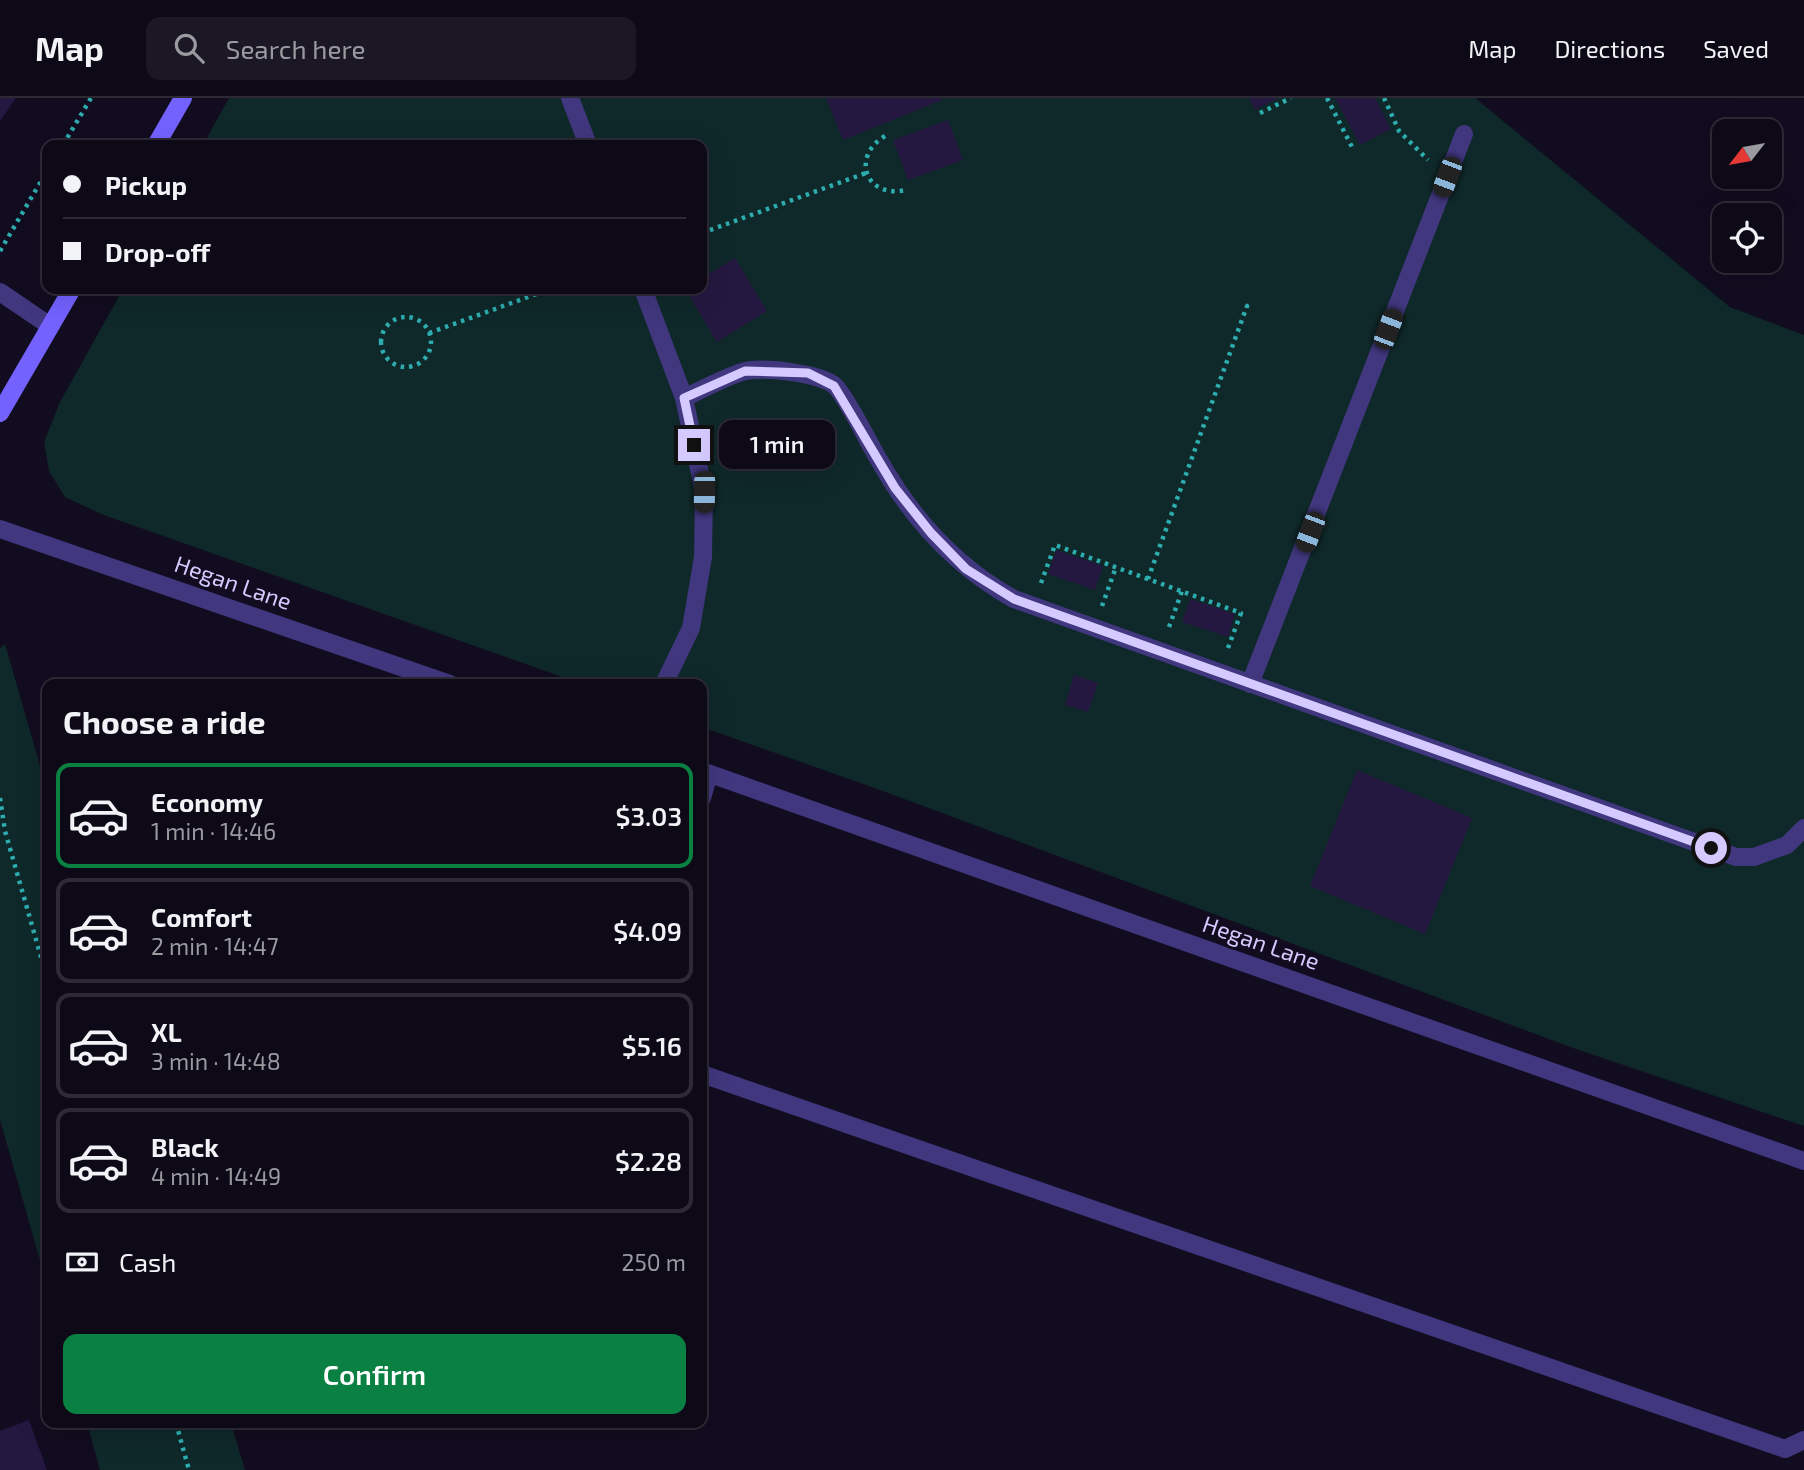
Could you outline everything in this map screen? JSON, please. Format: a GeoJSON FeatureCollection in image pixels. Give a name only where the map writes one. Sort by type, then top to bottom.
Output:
{"type":"FeatureCollection","features":[{"type":"Feature","properties":{"kind":"main road"},"geometry":{"type":"LineString","coordinates":[[159,140],[183,98]]}},
{"type":"Feature","properties":{"kind":"main road"},"geometry":{"type":"LineString","coordinates":[[0,413],[69,294]]}},
{"type":"Feature","properties":{"kind":"street"},"geometry":{"type":"LineString","coordinates":[[570,98],[586,140]]}},
{"type":"Feature","properties":{"kind":"street"},"geometry":{"type":"LineString","coordinates":[[1250,684],[1464,134]]}},
{"type":"Feature","properties":{"kind":"street"},"geometry":{"type":"LineString","coordinates":[[0,292],[50,326]]}},
{"type":"Feature","properties":{"kind":"street"},"geometry":{"type":"LineString","coordinates":[[645,294],[684,398],[704,492],[703,557],[691,628],[666,679]]}},
{"type":"Feature","properties":{"kind":"street"},"geometry":{"type":"LineString","coordinates":[[684,398],[745,371],[808,373],[834,386],[895,488],[931,533],[966,569],[1014,599],[1736,857],[1754,857],[1787,845],[1804,828]]}},
{"type":"Feature","properties":{"kind":"street","name":"Hegan Lane"},"geometry":{"type":"LineString","coordinates":[[0,529],[435,679]]}},
{"type":"Feature","properties":{"kind":"street","name":"Hegan Lane"},"geometry":{"type":"LineString","coordinates":[[707,773],[1804,1161]]}},
{"type":"Feature","properties":{"kind":"street"},"geometry":{"type":"LineString","coordinates":[[707,1076],[1785,1448],[1804,1440]]}},
{"type":"Feature","properties":{"kind":"path"},"geometry":{"type":"LineString","coordinates":[[66,140],[91,98]]}},
{"type":"Feature","properties":{"kind":"path"},"geometry":{"type":"LineString","coordinates":[[1260,113],[1291,98]]}},
{"type":"Feature","properties":{"kind":"path"},"geometry":{"type":"LineString","coordinates":[[1327,98],[1353,149]]}},
{"type":"Feature","properties":{"kind":"path"},"geometry":{"type":"LineString","coordinates":[[1384,98],[1399,131],[1447,177]]}},
{"type":"Feature","properties":{"kind":"path"},"geometry":{"type":"LineString","coordinates":[[885,136],[874,142],[868,151],[866,173],[873,184],[883,191],[894,193],[905,190]]}},
{"type":"Feature","properties":{"kind":"path"},"geometry":{"type":"LineString","coordinates":[[707,231],[866,173]]}},
{"type":"Feature","properties":{"kind":"path"},"geometry":{"type":"LineString","coordinates":[[0,251],[42,180]]}},
{"type":"Feature","properties":{"kind":"path"},"geometry":{"type":"LineString","coordinates":[[429,333],[536,294]]}},
{"type":"Feature","properties":{"kind":"path"},"geometry":{"type":"LineString","coordinates":[[1148,579],[1247,306],[1243,305]]}},
{"type":"Feature","properties":{"kind":"path"},"geometry":{"type":"LineString","coordinates":[[409,317],[419,321],[429,333],[430,350],[424,359],[415,365],[404,367],[393,363],[385,355],[381,344],[383,333],[389,324],[398,318],[409,317]]}},
{"type":"Feature","properties":{"kind":"path"},"geometry":{"type":"LineString","coordinates":[[1053,589],[1041,584],[1055,545],[1241,613],[1227,652]]}},
{"type":"Feature","properties":{"kind":"path"},"geometry":{"type":"LineString","coordinates":[[1101,606],[1116,567]]}},
{"type":"Feature","properties":{"kind":"path"},"geometry":{"type":"LineString","coordinates":[[1168,631],[1182,591]]}},
{"type":"Feature","properties":{"kind":"path"},"geometry":{"type":"LineString","coordinates":[[1089,602],[1112,611]]}},
{"type":"Feature","properties":{"kind":"path"},"geometry":{"type":"LineString","coordinates":[[0,798],[5,831],[42,960]]}},
{"type":"Feature","properties":{"kind":"path"},"geometry":{"type":"LineString","coordinates":[[177,1428],[189,1470]]}},
{"type":"Feature","properties":{"kind":"green space"},"geometry":{"type":"Polygon","coordinates":[[[229,98],[1475,98],[1730,307],[1804,335],[1804,1126],[1576,1049],[880,790],[707,729],[707,679],[568,679],[101,514],[65,497],[49,471],[44,442],[60,402],[120,294],[707,294],[707,140],[206,140],[229,98]]]}},
{"type":"Feature","properties":{"kind":"green space"},"geometry":{"type":"Polygon","coordinates":[[[5,644],[42,773],[42,1267],[0,1120],[0,648],[5,644]]]}},
{"type":"Feature","properties":{"kind":"green space"},"geometry":{"type":"Polygon","coordinates":[[[88,1428],[232,1428],[245,1470],[100,1470],[88,1428]]]}},
{"type":"Feature","properties":{"kind":"building"},"geometry":{"type":"Polygon","coordinates":[[[0,98],[16,98],[0,121],[0,98]]]}},
{"type":"Feature","properties":{"kind":"building"},"geometry":{"type":"Polygon","coordinates":[[[826,98],[941,98],[942,100],[843,140],[826,98]]]}},
{"type":"Feature","properties":{"kind":"building"},"geometry":{"type":"Polygon","coordinates":[[[1249,98],[1278,98],[1255,110],[1249,98]]]}},
{"type":"Feature","properties":{"kind":"building"},"geometry":{"type":"Polygon","coordinates":[[[1335,98],[1375,98],[1391,129],[1360,145],[1335,98]]]}},
{"type":"Feature","properties":{"kind":"building"},"geometry":{"type":"Polygon","coordinates":[[[948,120],[963,160],[908,180],[893,140],[948,120]]]}},
{"type":"Feature","properties":{"kind":"building"},"geometry":{"type":"Polygon","coordinates":[[[735,258],[767,311],[717,342],[688,294],[707,294],[707,275],[735,258]]]}},
{"type":"Feature","properties":{"kind":"building"},"geometry":{"type":"Polygon","coordinates":[[[1056,550],[1103,566],[1095,590],[1048,574],[1056,550]]]}},
{"type":"Feature","properties":{"kind":"building"},"geometry":{"type":"Polygon","coordinates":[[[1190,599],[1235,614],[1228,637],[1182,622],[1190,599]]]}},
{"type":"Feature","properties":{"kind":"building"},"geometry":{"type":"Polygon","coordinates":[[[1074,675],[1098,683],[1088,712],[1065,705],[1074,675]]]}},
{"type":"Feature","properties":{"kind":"building"},"geometry":{"type":"Polygon","coordinates":[[[1357,770],[1472,818],[1425,934],[1310,886],[1357,770]]]}},
{"type":"Feature","properties":{"kind":"building"},"geometry":{"type":"Polygon","coordinates":[[[29,1420],[47,1470],[0,1470],[0,1431],[29,1420]]]}},
{"type":"Feature","properties":{"kind":"route"},"geometry":{"type":"LineString","coordinates":[[694,445],[684,398],[745,371],[808,373],[834,386],[895,488],[931,533],[966,569],[1014,599],[1711,848]]}}]}
